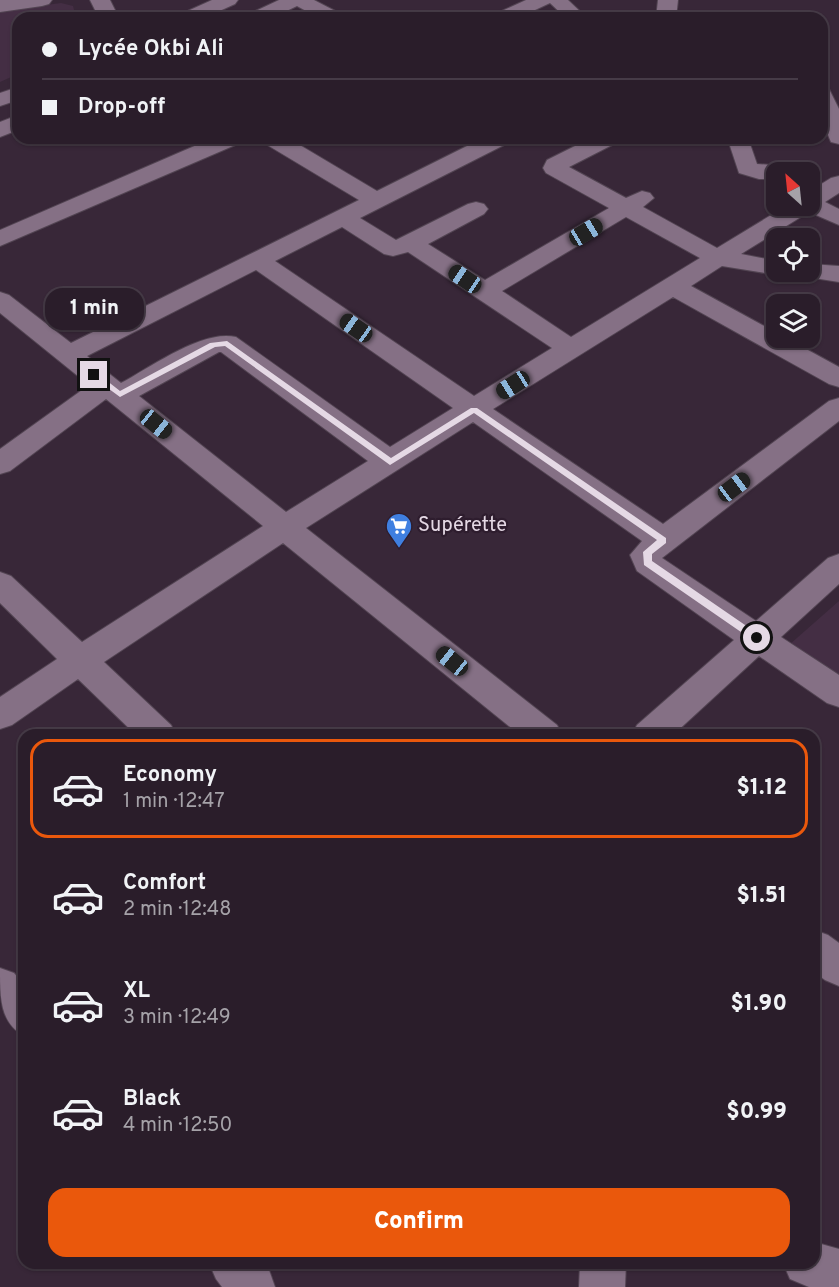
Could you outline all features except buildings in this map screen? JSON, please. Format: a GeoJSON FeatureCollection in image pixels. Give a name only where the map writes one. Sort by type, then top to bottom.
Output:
{"type":"FeatureCollection","features":[{"type":"Feature","properties":{"kind":"street"},"geometry":{"type":"LineString","coordinates":[[0,6],[42,0]]}},
{"type":"Feature","properties":{"kind":"street"},"geometry":{"type":"LineString","coordinates":[[201,12],[228,0]]}},
{"type":"Feature","properties":{"kind":"street"},"geometry":{"type":"LineString","coordinates":[[270,12],[297,0],[322,12]]}},
{"type":"Feature","properties":{"kind":"street"},"geometry":{"type":"LineString","coordinates":[[523,9],[542,0]]}},
{"type":"Feature","properties":{"kind":"street"},"geometry":{"type":"LineString","coordinates":[[557,0],[570,12]]}},
{"type":"Feature","properties":{"kind":"street"},"geometry":{"type":"LineString","coordinates":[[828,107],[839,137]]}},
{"type":"Feature","properties":{"kind":"street"},"geometry":{"type":"LineString","coordinates":[[0,239],[218,144]]}},
{"type":"Feature","properties":{"kind":"street"},"geometry":{"type":"LineString","coordinates":[[282,144],[376,200]]}},
{"type":"Feature","properties":{"kind":"street"},"geometry":{"type":"LineString","coordinates":[[68,355],[488,144]]}},
{"type":"Feature","properties":{"kind":"street"},"geometry":{"type":"LineString","coordinates":[[597,144],[563,162],[728,251],[766,265]]}},
{"type":"Feature","properties":{"kind":"street"},"geometry":{"type":"LineString","coordinates":[[740,144],[748,169],[766,170]]}},
{"type":"Feature","properties":{"kind":"street"},"geometry":{"type":"LineString","coordinates":[[820,177],[837,183]]}},
{"type":"Feature","properties":{"kind":"street"},"geometry":{"type":"LineString","coordinates":[[820,195],[837,183]]}},
{"type":"Feature","properties":{"kind":"street"},"geometry":{"type":"LineString","coordinates":[[483,292],[636,202]]}},
{"type":"Feature","properties":{"kind":"street"},"geometry":{"type":"LineString","coordinates":[[343,217],[393,249],[411,243],[476,208]]}},
{"type":"Feature","properties":{"kind":"street"},"geometry":{"type":"LineString","coordinates":[[820,208],[839,218]]}},
{"type":"Feature","properties":{"kind":"street"},"geometry":{"type":"LineString","coordinates":[[0,715],[78,661],[285,527],[786,216]]}},
{"type":"Feature","properties":{"kind":"street"},"geometry":{"type":"LineString","coordinates":[[411,243],[572,349]]}},
{"type":"Feature","properties":{"kind":"street"},"geometry":{"type":"LineString","coordinates":[[258,260],[663,540]]}},
{"type":"Feature","properties":{"kind":"street"},"geometry":{"type":"LineString","coordinates":[[820,272],[839,274]]}},
{"type":"Feature","properties":{"kind":"street"},"geometry":{"type":"LineString","coordinates":[[673,286],[839,378]]}},
{"type":"Feature","properties":{"kind":"street"},"geometry":{"type":"LineString","coordinates":[[0,300],[538,729]]}},
{"type":"Feature","properties":{"kind":"street"},"geometry":{"type":"LineString","coordinates":[[0,464],[113,390],[213,344],[227,343],[390,462]]}},
{"type":"Feature","properties":{"kind":"street"},"geometry":{"type":"LineString","coordinates":[[839,407],[647,552],[648,563],[839,693]]}},
{"type":"Feature","properties":{"kind":"street"},"geometry":{"type":"LineString","coordinates":[[656,729],[839,566]]}},
{"type":"Feature","properties":{"kind":"street"},"geometry":{"type":"LineString","coordinates":[[0,584],[78,661],[152,729]]}},
{"type":"Feature","properties":{"kind":"street"},"geometry":{"type":"LineString","coordinates":[[820,953],[839,968]]}},
{"type":"Feature","properties":{"kind":"street"},"geometry":{"type":"LineString","coordinates":[[0,987],[18,1009]]}},
{"type":"Feature","properties":{"kind":"street"},"geometry":{"type":"LineString","coordinates":[[820,1267],[839,1272]]}},
{"type":"Feature","properties":{"kind":"street"},"geometry":{"type":"LineString","coordinates":[[237,1269],[252,1287]]}},
{"type":"Feature","properties":{"kind":"street"},"geometry":{"type":"LineString","coordinates":[[602,1287],[603,1269]]}},
{"type":"Feature","properties":{"kind":"shaded area"},"geometry":{"type":"Polygon","coordinates":[[[61,3],[73,6],[74,12],[12,12],[12,77],[0,82],[0,11],[61,3]]]}},
{"type":"Feature","properties":{"kind":"shaded area"},"geometry":{"type":"Polygon","coordinates":[[[839,601],[839,679],[789,645],[839,601]]]}},
{"type":"Feature","properties":{"kind":"place","name":"Supérette"},"geometry":{"type":"Point","coordinates":[399,549]}},
{"type":"Feature","properties":{"kind":"route"},"geometry":{"type":"LineString","coordinates":[[94,375],[120,395],[213,344],[227,343],[390,462],[474,410],[663,540],[647,552],[648,563],[757,638]]}}]}
